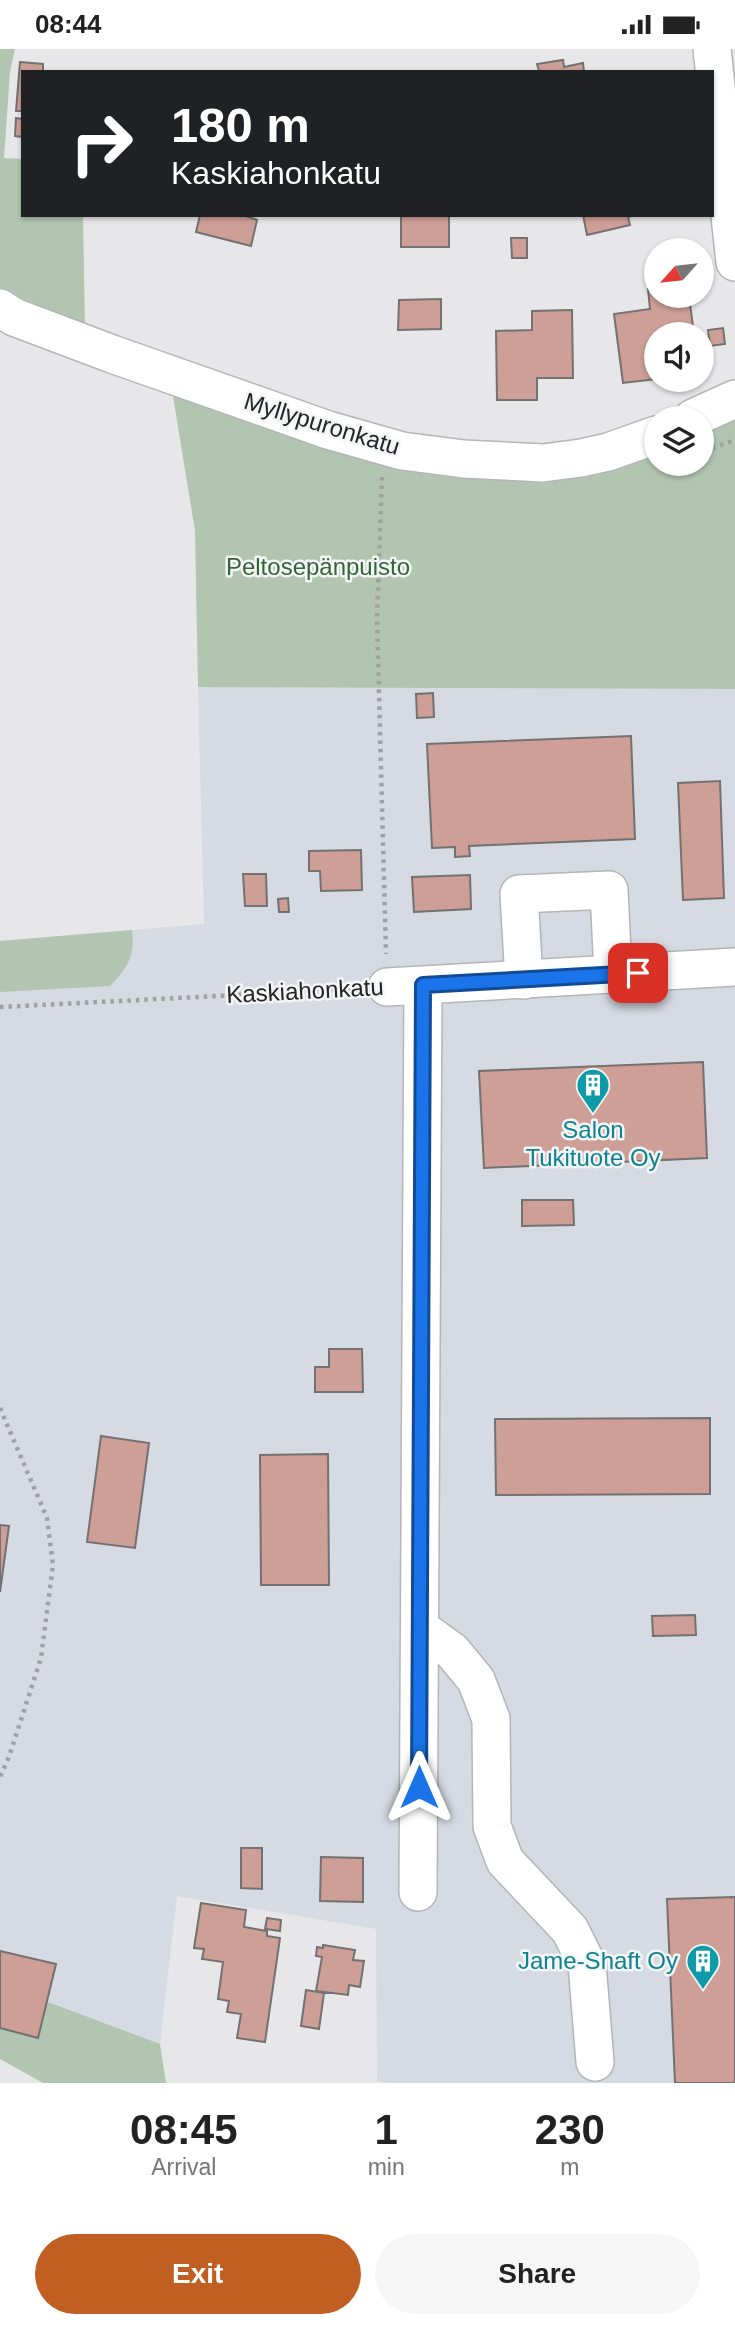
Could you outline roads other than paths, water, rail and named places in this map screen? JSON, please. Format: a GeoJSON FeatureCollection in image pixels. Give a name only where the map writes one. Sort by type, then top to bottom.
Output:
{"type":"FeatureCollection","features":[{"type":"Feature","properties":{"kind":"street"},"geometry":{"type":"LineString","coordinates":[[712,49],[735,262]]}},
{"type":"Feature","properties":{"kind":"street","name":"Myllypuronkatu"},"geometry":{"type":"LineString","coordinates":[[0,308],[14,317],[125,359],[346,436],[402,451],[476,460],[543,463],[581,459],[644,439]]}},
{"type":"Feature","properties":{"kind":"street"},"geometry":{"type":"LineString","coordinates":[[714,409],[735,399]]}},
{"type":"Feature","properties":{"kind":"street"},"geometry":{"type":"LineString","coordinates":[[524,979],[519,894],[609,890],[613,974]]}},
{"type":"Feature","properties":{"kind":"street","name":"Kaskiahonkatu"},"geometry":{"type":"LineString","coordinates":[[387,988],[735,967]]}},
{"type":"Feature","properties":{"kind":"street"},"geometry":{"type":"LineString","coordinates":[[418,1892],[423,985]]}},
{"type":"Feature","properties":{"kind":"street"},"geometry":{"type":"LineString","coordinates":[[420,1628],[452,1651],[476,1680],[492,1719],[492,1826],[505,1861],[570,1930],[587,1964],[595,2062]]}},
{"type":"Feature","properties":{"kind":"place","name":"Salon Tukituote Oy"},"geometry":{"type":"Point","coordinates":[593,1115]}},
{"type":"Feature","properties":{"kind":"place","name":"Jame-Shaft Oy"},"geometry":{"type":"Point","coordinates":[703,1991]}},
{"type":"Feature","properties":{"kind":"park label","name":"Peltosepänpuisto"},"geometry":{"type":"Point","coordinates":[318,567]}}]}
